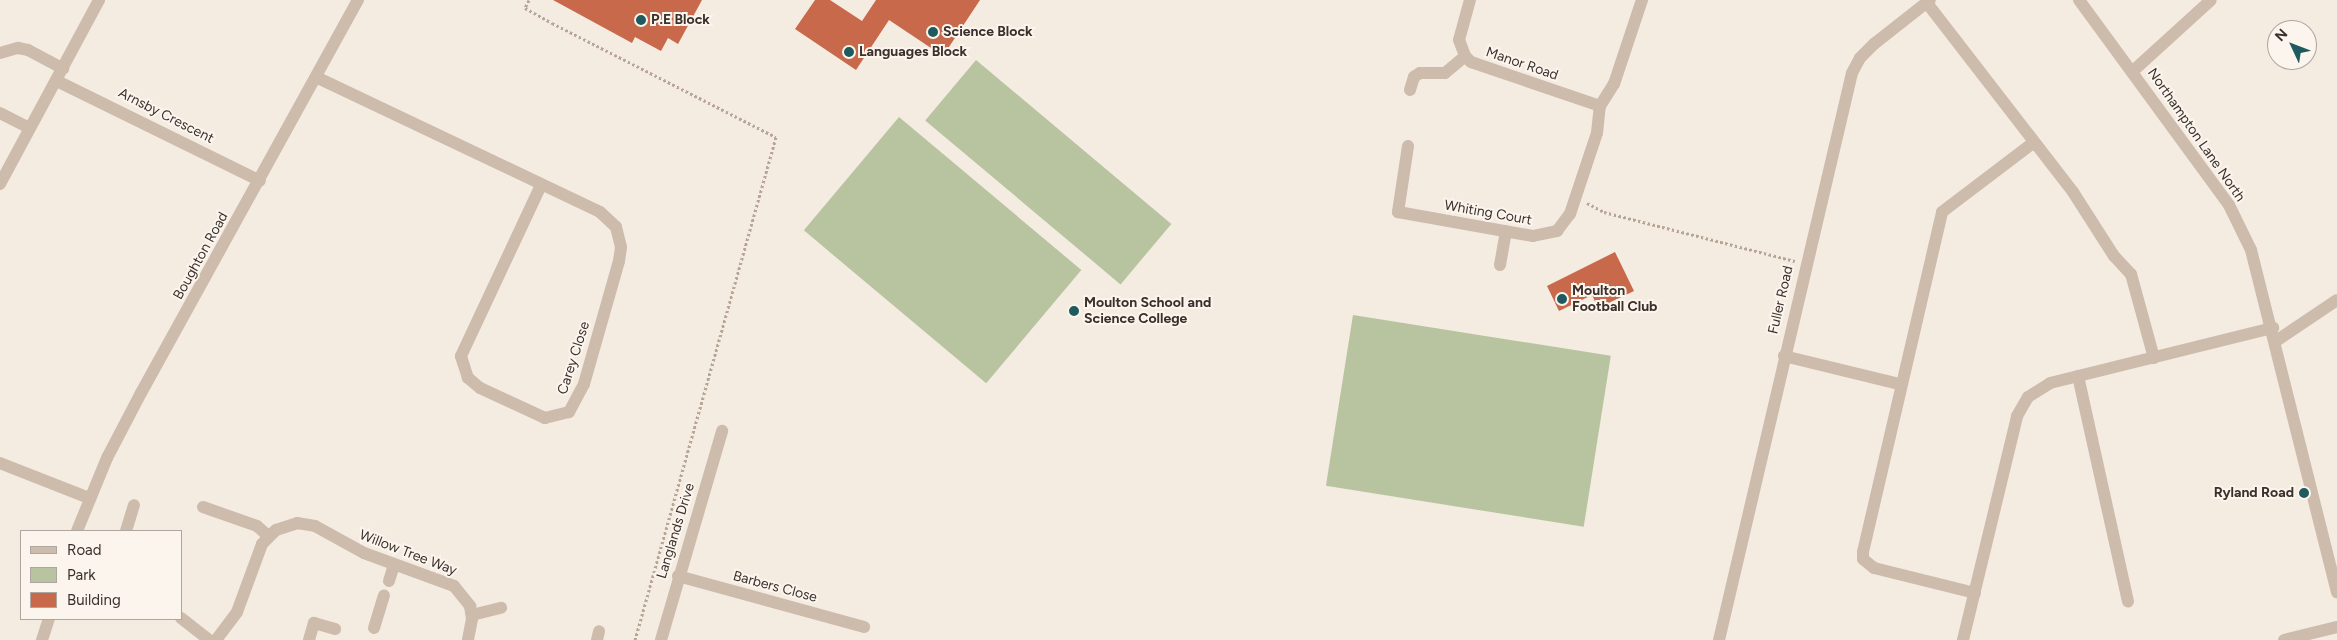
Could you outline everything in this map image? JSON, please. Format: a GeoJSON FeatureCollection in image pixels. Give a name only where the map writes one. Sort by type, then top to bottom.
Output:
{"type":"FeatureCollection","features":[{"type":"Feature","properties":{"kind":"street"},"geometry":{"type":"LineString","coordinates":[[0,184],[99,0]]}},
{"type":"Feature","properties":{"kind":"street","name":"Boughton Road"},"geometry":{"type":"LineString","coordinates":[[78,530],[90,498],[141,393],[318,78],[358,0]]}},
{"type":"Feature","properties":{"kind":"street","name":"Manor Road"},"geometry":{"type":"LineString","coordinates":[[1470,0],[1460,31],[1464,56],[1481,68],[1600,106]]}},
{"type":"Feature","properties":{"kind":"street"},"geometry":{"type":"LineString","coordinates":[[1600,106],[1614,84],[1642,0]]}},
{"type":"Feature","properties":{"kind":"street","name":"Northampton Lane North"},"geometry":{"type":"LineString","coordinates":[[2079,0],[2133,71],[2229,205],[2251,250],[2273,328],[2337,592]]}},
{"type":"Feature","properties":{"kind":"street"},"geometry":{"type":"LineString","coordinates":[[2133,71],[2211,0]]}},
{"type":"Feature","properties":{"kind":"street"},"geometry":{"type":"LineString","coordinates":[[1929,1],[2033,143],[2073,192],[2114,256],[2131,274],[2154,358]]}},
{"type":"Feature","properties":{"kind":"street","name":"Fuller Road"},"geometry":{"type":"LineString","coordinates":[[1719,640],[1805,263],[1852,73],[1860,58],[1874,44],[1929,1]]}},
{"type":"Feature","properties":{"kind":"street"},"geometry":{"type":"LineString","coordinates":[[0,53],[18,48],[28,50],[63,69]]}},
{"type":"Feature","properties":{"kind":"street"},"geometry":{"type":"LineString","coordinates":[[1410,90],[1414,77],[1420,73],[1445,73],[1464,56]]}},
{"type":"Feature","properties":{"kind":"street","name":"Carey Close"},"geometry":{"type":"LineString","coordinates":[[318,78],[541,184],[610,220],[616,227],[621,247],[578,401],[570,412],[545,418],[480,388],[468,378],[461,356],[465,342],[541,184]]}},
{"type":"Feature","properties":{"kind":"street","name":"Arnsby Crescent"},"geometry":{"type":"LineString","coordinates":[[57,81],[260,181]]}},
{"type":"Feature","properties":{"kind":"street","name":"Whiting Court"},"geometry":{"type":"LineString","coordinates":[[1408,146],[1398,212],[1533,236],[1557,231],[1566,223],[1576,196],[1597,133],[1600,106]]}},
{"type":"Feature","properties":{"kind":"street"},"geometry":{"type":"LineString","coordinates":[[0,113],[29,128]]}},
{"type":"Feature","properties":{"kind":"street"},"geometry":{"type":"LineString","coordinates":[[1975,592],[1874,568],[1864,559],[1864,542],[1942,212],[2033,143]]}},
{"type":"Feature","properties":{"kind":"street"},"geometry":{"type":"LineString","coordinates":[[1500,265],[1506,232]]}},
{"type":"Feature","properties":{"kind":"street"},"geometry":{"type":"LineString","coordinates":[[2276,341],[2337,300]]}},
{"type":"Feature","properties":{"kind":"street"},"geometry":{"type":"LineString","coordinates":[[1964,640],[2020,410],[2038,389],[2078,376],[2273,328]]}},
{"type":"Feature","properties":{"kind":"street"},"geometry":{"type":"LineString","coordinates":[[1784,356],[1900,384]]}},
{"type":"Feature","properties":{"kind":"street"},"geometry":{"type":"LineString","coordinates":[[2078,376],[2128,602]]}},
{"type":"Feature","properties":{"kind":"street","name":"Langlands Drive"},"geometry":{"type":"LineString","coordinates":[[661,640],[678,576],[722,431]]}},
{"type":"Feature","properties":{"kind":"street"},"geometry":{"type":"LineString","coordinates":[[0,463],[90,498]]}},
{"type":"Feature","properties":{"kind":"street"},"geometry":{"type":"LineString","coordinates":[[126,530],[134,505]]}},
{"type":"Feature","properties":{"kind":"street"},"geometry":{"type":"LineString","coordinates":[[204,507],[258,526],[268,536],[256,555],[237,612],[216,640]]}},
{"type":"Feature","properties":{"kind":"street","name":"Willow Tree Way"},"geometry":{"type":"LineString","coordinates":[[268,536],[287,525],[306,523],[356,550],[454,586],[467,601],[472,615]]}},
{"type":"Feature","properties":{"kind":"street"},"geometry":{"type":"LineString","coordinates":[[389,581],[394,565]]}},
{"type":"Feature","properties":{"kind":"street","name":"Barbers Close"},"geometry":{"type":"LineString","coordinates":[[678,576],[864,627]]}},
{"type":"Feature","properties":{"kind":"street"},"geometry":{"type":"LineString","coordinates":[[374,628],[384,596]]}},
{"type":"Feature","properties":{"kind":"street"},"geometry":{"type":"LineString","coordinates":[[468,640],[472,615],[501,608]]}},
{"type":"Feature","properties":{"kind":"street"},"geometry":{"type":"LineString","coordinates":[[182,619],[209,640]]}},
{"type":"Feature","properties":{"kind":"street"},"geometry":{"type":"LineString","coordinates":[[42,640],[49,620]]}},
{"type":"Feature","properties":{"kind":"street"},"geometry":{"type":"LineString","coordinates":[[308,640],[314,623],[335,629]]}},
{"type":"Feature","properties":{"kind":"street"},"geometry":{"type":"LineString","coordinates":[[2284,640],[2337,627]]}},
{"type":"Feature","properties":{"kind":"path"},"geometry":{"type":"LineString","coordinates":[[529,0],[525,8],[552,23],[776,137],[635,640]]}},
{"type":"Feature","properties":{"kind":"path"},"geometry":{"type":"LineString","coordinates":[[1576,196],[1604,212],[1805,263]]}},
{"type":"Feature","properties":{"kind":"green space"},"geometry":{"type":"Polygon","coordinates":[[[976,60],[1171,224],[1121,284],[925,121],[976,60]]]}},
{"type":"Feature","properties":{"kind":"green space"},"geometry":{"type":"Polygon","coordinates":[[[899,117],[1081,270],[986,383],[804,230],[899,117]]]}},
{"type":"Feature","properties":{"kind":"green space"},"geometry":{"type":"Polygon","coordinates":[[[1353,315],[1611,356],[1584,527],[1326,486],[1353,315]]]}},
{"type":"Feature","properties":{"kind":"building","name":"P.E Block"},"geometry":{"type":"Polygon","coordinates":[[[553,0],[702,0],[678,44],[668,38],[661,51],[635,37],[632,43],[553,0]]]}},
{"type":"Feature","properties":{"kind":"building"},"geometry":{"type":"Polygon","coordinates":[[[815,0],[830,0],[862,21],[876,0],[980,0],[943,56],[889,20],[856,70],[795,29],[815,0]]]}},
{"type":"Feature","properties":{"kind":"building"},"geometry":{"type":"Polygon","coordinates":[[[1615,252],[1634,291],[1598,308],[1592,295],[1559,311],[1547,286],[1615,252]]]}},
{"type":"Feature","properties":{"kind":"place","name":"P.E Block"},"geometry":{"type":"Point","coordinates":[641,20]}},
{"type":"Feature","properties":{"kind":"place","name":"Science Block"},"geometry":{"type":"Point","coordinates":[933,32]}},
{"type":"Feature","properties":{"kind":"place","name":"Languages Block"},"geometry":{"type":"Point","coordinates":[849,52]}},
{"type":"Feature","properties":{"kind":"place","name":"Moulton Football Club"},"geometry":{"type":"Point","coordinates":[1562,299]}},
{"type":"Feature","properties":{"kind":"place","name":"Moulton School and Science College"},"geometry":{"type":"Point","coordinates":[1074,311]}},
{"type":"Feature","properties":{"kind":"place","name":"Ryland Road"},"geometry":{"type":"Point","coordinates":[2304,493]}}]}
